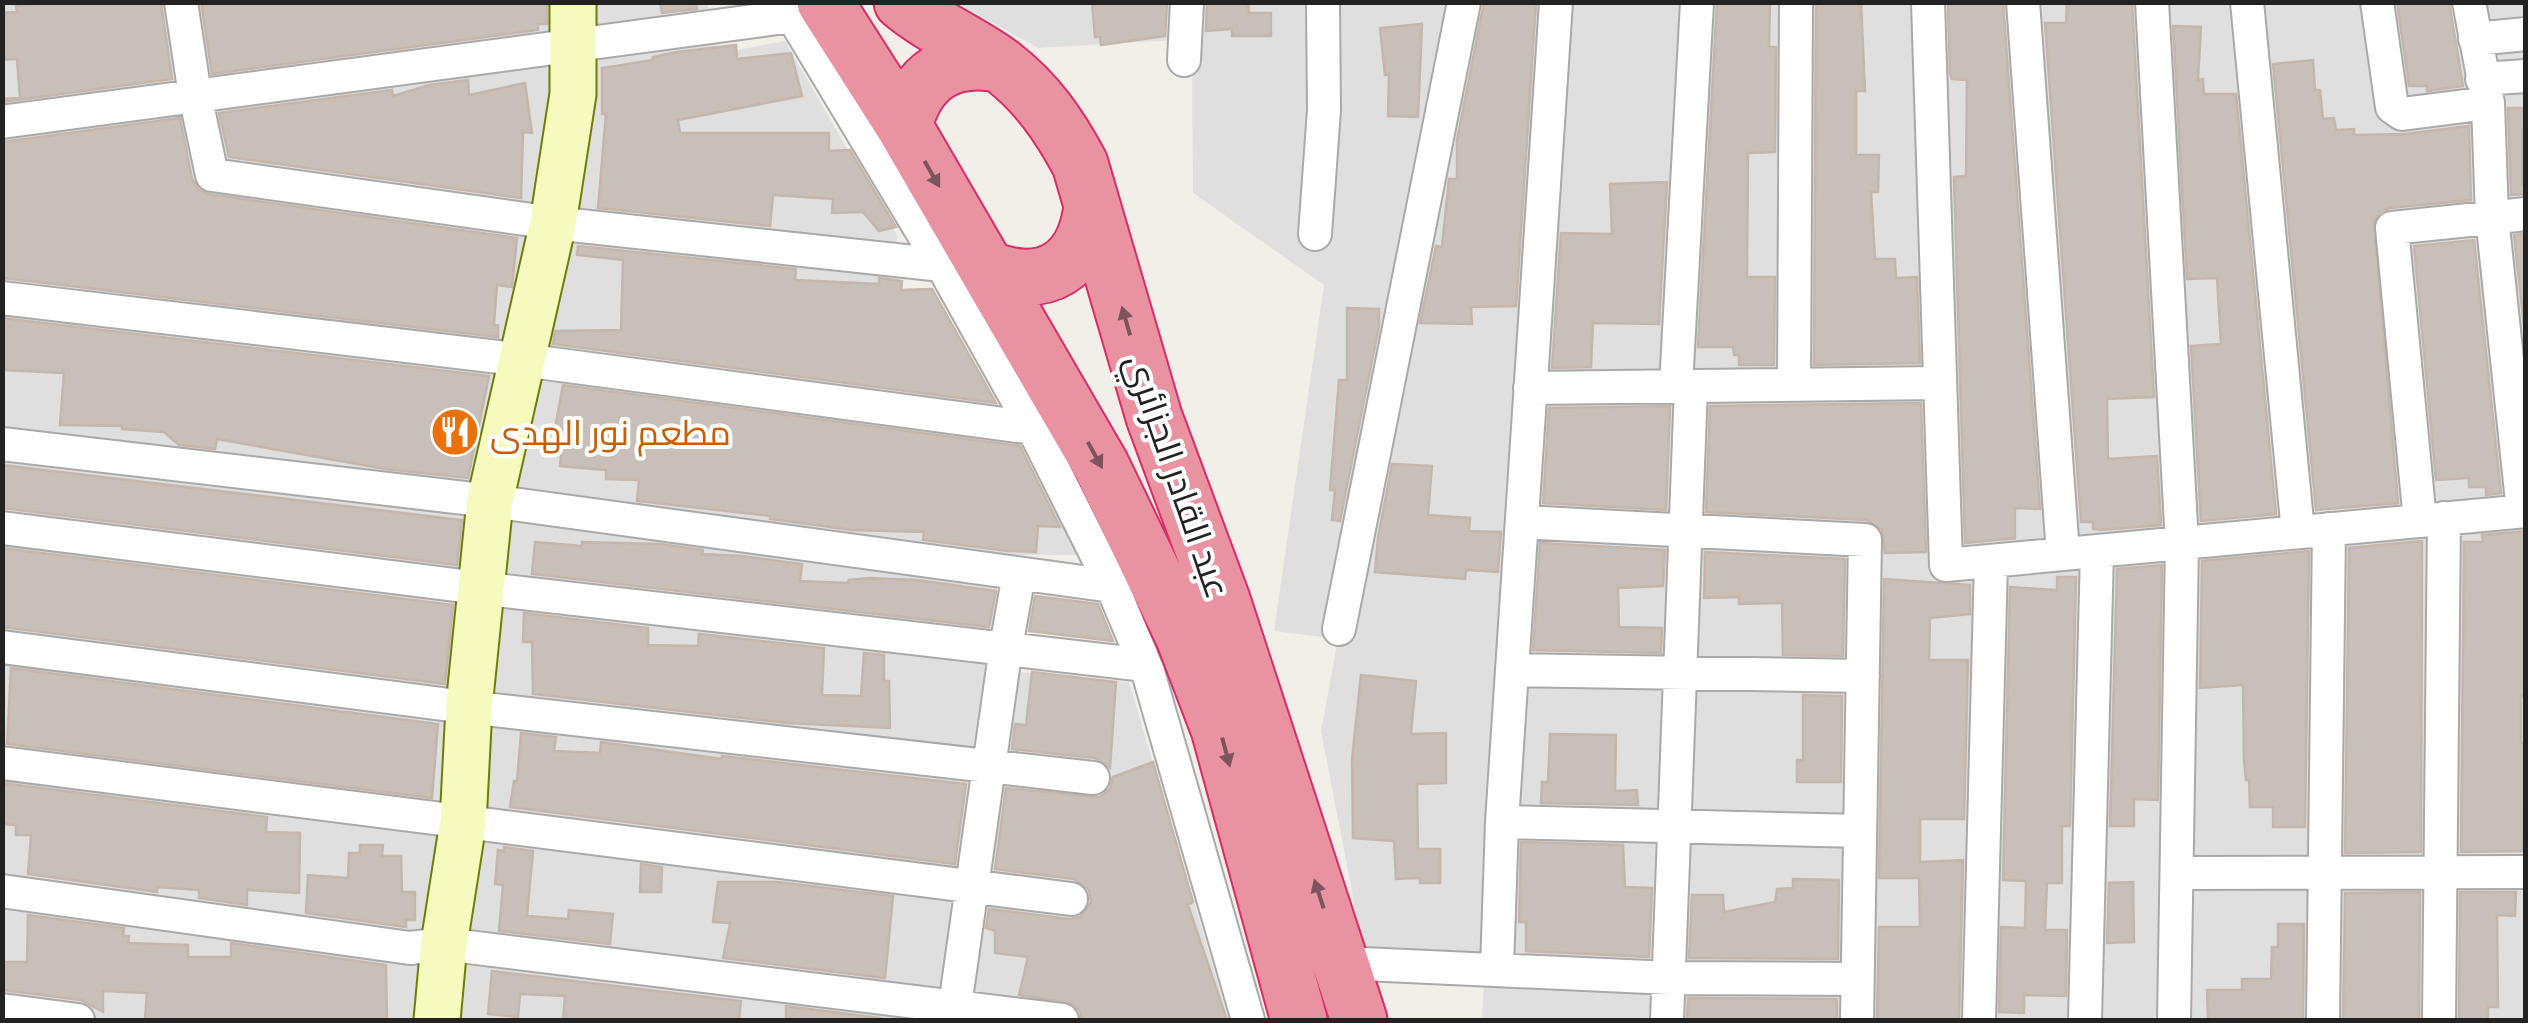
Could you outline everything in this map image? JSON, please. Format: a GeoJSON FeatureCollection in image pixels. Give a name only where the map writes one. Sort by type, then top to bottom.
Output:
{"type":"FeatureCollection","features":[{"type":"Feature","properties":{"kind":"highway","name":"عبد القادر الجزائري"},"geometry":{"type":"LineString","coordinates":[[902,2],[920,18],[999,64],[1032,92],[1060,126],[1080,164],[1154,417],[1222,600],[1358,1020]]}},
{"type":"Feature","properties":{"kind":"highway","name":"عبد القادر الجزائري"},"geometry":{"type":"LineString","coordinates":[[800,7],[904,126],[965,267],[1101,465],[1183,635],[1220,729],[1299,1020]]}},
{"type":"Feature","properties":{"kind":"highway"},"geometry":{"type":"LineString","coordinates":[[904,126],[909,105],[937,72],[978,60],[999,64]]}},
{"type":"Feature","properties":{"kind":"highway"},"geometry":{"type":"LineString","coordinates":[[965,267],[1011,278],[1036,278],[1059,269],[1078,252],[1089,230],[1092,206]]}},
{"type":"Feature","properties":{"kind":"street"},"geometry":{"type":"LineString","coordinates":[[181,2],[212,175],[553,223],[965,267]]}},
{"type":"Feature","properties":{"kind":"street"},"geometry":{"type":"LineString","coordinates":[[1184,60],[1187,2]]}},
{"type":"Feature","properties":{"kind":"street"},"geometry":{"type":"LineString","coordinates":[[1315,234],[1324,110],[1324,2]]}},
{"type":"Feature","properties":{"kind":"street"},"geometry":{"type":"LineString","coordinates":[[1339,630],[1464,2]]}},
{"type":"Feature","properties":{"kind":"street"},"geometry":{"type":"LineString","coordinates":[[1497,968],[1502,822],[1556,2]]}},
{"type":"Feature","properties":{"kind":"street"},"geometry":{"type":"LineString","coordinates":[[1667,1020],[1677,825],[1685,529],[1683,386],[1697,2]]}},
{"type":"Feature","properties":{"kind":"street"},"geometry":{"type":"LineString","coordinates":[[1794,385],[1796,2]]}},
{"type":"Feature","properties":{"kind":"street"},"geometry":{"type":"LineString","coordinates":[[1928,2],[1946,565],[2524,511],[2492,218],[2485,91],[2469,2]]}},
{"type":"Feature","properties":{"kind":"street"},"geometry":{"type":"LineString","coordinates":[[2023,2],[2064,554]]}},
{"type":"Feature","properties":{"kind":"street"},"geometry":{"type":"LineString","coordinates":[[2152,2],[2182,543],[2174,1020]]}},
{"type":"Feature","properties":{"kind":"street"},"geometry":{"type":"LineString","coordinates":[[2247,2],[2314,530],[2325,873],[2323,1020]]}},
{"type":"Feature","properties":{"kind":"street"},"geometry":{"type":"LineString","coordinates":[[2377,2],[2392,107],[2402,114],[2526,76]]}},
{"type":"Feature","properties":{"kind":"street"},"geometry":{"type":"LineString","coordinates":[[2,122],[195,95],[574,23],[800,7],[965,267],[1033,428],[1112,586],[1145,665],[1248,1020]]}},
{"type":"Feature","properties":{"kind":"street"},"geometry":{"type":"LineString","coordinates":[[436,1020],[463,824],[469,707],[490,502],[553,223],[573,94],[574,23]]}},
{"type":"Feature","properties":{"kind":"street"},"geometry":{"type":"LineString","coordinates":[[2476,39],[2526,34]]}},
{"type":"Feature","properties":{"kind":"street"},"geometry":{"type":"LineString","coordinates":[[2439,1020],[2440,872],[2432,520],[2392,228],[2526,214]]}},
{"type":"Feature","properties":{"kind":"street"},"geometry":{"type":"LineString","coordinates":[[2,298],[522,360],[1033,428]]}},
{"type":"Feature","properties":{"kind":"street"},"geometry":{"type":"LineString","coordinates":[[1530,388],[1939,382]]}},
{"type":"Feature","properties":{"kind":"street"},"geometry":{"type":"LineString","coordinates":[[2,444],[490,502],[1112,586]]}},
{"type":"Feature","properties":{"kind":"street"},"geometry":{"type":"LineString","coordinates":[[1522,522],[1865,540],[1857,1020]]}},
{"type":"Feature","properties":{"kind":"street"},"geometry":{"type":"LineString","coordinates":[[2,528],[1145,665]]}},
{"type":"Feature","properties":{"kind":"street"},"geometry":{"type":"LineString","coordinates":[[2085,1020],[2097,551]]}},
{"type":"Feature","properties":{"kind":"street"},"geometry":{"type":"LineString","coordinates":[[1979,1020],[1991,561]]}},
{"type":"Feature","properties":{"kind":"street"},"geometry":{"type":"LineString","coordinates":[[954,1014],[1019,574]]}},
{"type":"Feature","properties":{"kind":"street"},"geometry":{"type":"LineString","coordinates":[[2,647],[469,707],[1094,778]]}},
{"type":"Feature","properties":{"kind":"street"},"geometry":{"type":"LineString","coordinates":[[1512,670],[1863,676]]}},
{"type":"Feature","properties":{"kind":"street"},"geometry":{"type":"LineString","coordinates":[[2,764],[1071,898]]}},
{"type":"Feature","properties":{"kind":"street"},"geometry":{"type":"LineString","coordinates":[[1502,822],[1860,831]]}},
{"type":"Feature","properties":{"kind":"street"},"geometry":{"type":"LineString","coordinates":[[2177,873],[2526,872]]}},
{"type":"Feature","properties":{"kind":"street"},"geometry":{"type":"LineString","coordinates":[[2,891],[410,948],[444,944],[954,1014],[1062,1020]]}},
{"type":"Feature","properties":{"kind":"street"},"geometry":{"type":"LineString","coordinates":[[1342,963],[1670,978],[1858,979]]}},
{"type":"Feature","properties":{"kind":"street"},"geometry":{"type":"LineString","coordinates":[[2,1010],[78,1020]]}},
{"type":"Feature","properties":{"kind":"shaded area"},"geometry":{"type":"Polygon","coordinates":[[[707,2],[721,53],[785,41],[897,235],[901,339],[967,350],[1080,555],[1002,555],[985,669],[1129,682],[1229,1020],[3,1020],[2,3],[707,2]]]}},
{"type":"Feature","properties":{"kind":"shaded area"},"geometry":{"type":"Polygon","coordinates":[[[958,3],[2525,3],[2525,1020],[1482,1020],[1485,960],[1366,964],[1321,731],[1338,639],[1274,631],[1324,285],[1193,193],[1192,39],[1038,48],[958,3]]]}},
{"type":"Feature","properties":{"kind":"building"},"geometry":{"type":"Polygon","coordinates":[[[161,2],[172,79],[2,102],[20,98],[17,59],[2,60],[2,13],[17,12],[16,6],[161,2]]]}},
{"type":"Feature","properties":{"kind":"building"},"geometry":{"type":"Polygon","coordinates":[[[201,2],[547,2],[547,24],[538,24],[538,30],[212,74],[201,2]]]}},
{"type":"Feature","properties":{"kind":"building"},"geometry":{"type":"Polygon","coordinates":[[[660,2],[696,2],[697,9],[662,13],[660,2]]]}},
{"type":"Feature","properties":{"kind":"building"},"geometry":{"type":"Polygon","coordinates":[[[1092,2],[1167,2],[1165,36],[1101,45],[1100,37],[1095,37],[1092,2]]]}},
{"type":"Feature","properties":{"kind":"building"},"geometry":{"type":"Polygon","coordinates":[[[1207,2],[1248,2],[1249,13],[1271,13],[1271,36],[1232,36],[1232,29],[1206,31],[1207,2]]]}},
{"type":"Feature","properties":{"kind":"building"},"geometry":{"type":"Polygon","coordinates":[[[1484,2],[1536,2],[1516,306],[1471,307],[1472,324],[1420,323],[1436,246],[1442,247],[1449,179],[1457,179],[1457,140],[1484,2]]]}},
{"type":"Feature","properties":{"kind":"building"},"geometry":{"type":"Polygon","coordinates":[[[1717,2],[1770,2],[1769,47],[1776,47],[1775,152],[1748,153],[1747,277],[1775,277],[1774,365],[1739,365],[1739,355],[1734,355],[1733,347],[1698,347],[1717,2]]]}},
{"type":"Feature","properties":{"kind":"building"},"geometry":{"type":"Polygon","coordinates":[[[1816,2],[1861,2],[1865,91],[1856,91],[1856,155],[1879,155],[1878,192],[1871,192],[1875,259],[1895,259],[1896,278],[1917,277],[1920,363],[1814,365],[1816,2]]]}},
{"type":"Feature","properties":{"kind":"building"},"geometry":{"type":"Polygon","coordinates":[[[1948,2],[2003,2],[2040,509],[2015,508],[2015,538],[1965,543],[1954,177],[1966,176],[1967,80],[1952,79],[1950,73],[1948,2]]]}},
{"type":"Feature","properties":{"kind":"building"},"geometry":{"type":"Polygon","coordinates":[[[2067,2],[2132,2],[2154,397],[2107,399],[2108,459],[2157,456],[2161,525],[2101,530],[2093,529],[2093,522],[2081,522],[2045,23],[2066,23],[2067,2]]]}},
{"type":"Feature","properties":{"kind":"building"},"geometry":{"type":"Polygon","coordinates":[[[2397,2],[2449,2],[2463,86],[2427,91],[2427,86],[2409,86],[2397,2]]]}},
{"type":"Feature","properties":{"kind":"building"},"geometry":{"type":"Polygon","coordinates":[[[1422,24],[1418,117],[1388,116],[1389,74],[1385,75],[1380,28],[1422,24]]]}},
{"type":"Feature","properties":{"kind":"building"},"geometry":{"type":"Polygon","coordinates":[[[2173,26],[2201,27],[2198,80],[2203,79],[2204,94],[2236,94],[2276,514],[2201,521],[2191,346],[2221,344],[2217,278],[2187,279],[2173,26]]]}},
{"type":"Feature","properties":{"kind":"building"},"geometry":{"type":"Polygon","coordinates":[[[736,45],[737,59],[791,53],[802,96],[678,120],[680,133],[829,133],[829,151],[850,150],[896,227],[879,231],[863,212],[832,213],[833,199],[773,195],[770,226],[598,208],[606,114],[602,114],[602,68],[677,52],[736,45]]]}},
{"type":"Feature","properties":{"kind":"building"},"geometry":{"type":"Polygon","coordinates":[[[2313,60],[2315,90],[2320,90],[2323,119],[2334,118],[2336,130],[2354,129],[2354,135],[2405,134],[2469,126],[2471,200],[2390,208],[2380,212],[2374,221],[2398,503],[2316,510],[2273,64],[2313,60]]]}},
{"type":"Feature","properties":{"kind":"building"},"geometry":{"type":"Polygon","coordinates":[[[468,80],[469,95],[525,83],[532,133],[523,132],[521,198],[229,157],[219,113],[392,90],[393,96],[429,85],[468,80]]]}},
{"type":"Feature","properties":{"kind":"building"},"geometry":{"type":"Polygon","coordinates":[[[2508,108],[2526,108],[2522,185],[2526,185],[2526,194],[2511,195],[2508,108]]]}},
{"type":"Feature","properties":{"kind":"building"},"geometry":{"type":"Polygon","coordinates":[[[180,118],[192,179],[198,189],[208,194],[517,238],[512,287],[497,285],[494,324],[498,325],[498,337],[2,278],[2,142],[180,118]]]}},
{"type":"Feature","properties":{"kind":"building"},"geometry":{"type":"Polygon","coordinates":[[[1667,182],[1659,324],[1593,323],[1591,367],[1552,368],[1561,233],[1612,234],[1610,184],[1667,182]]]}},
{"type":"Feature","properties":{"kind":"building"},"geometry":{"type":"Polygon","coordinates":[[[2526,234],[2526,344],[2514,235],[2526,234]]]}},
{"type":"Feature","properties":{"kind":"building"},"geometry":{"type":"Polygon","coordinates":[[[2474,240],[2501,493],[2486,495],[2486,487],[2469,487],[2469,478],[2436,480],[2414,246],[2474,240]]]}},
{"type":"Feature","properties":{"kind":"building"},"geometry":{"type":"Polygon","coordinates":[[[578,246],[796,269],[795,280],[879,284],[879,278],[902,281],[901,290],[932,289],[996,403],[553,344],[555,331],[621,330],[623,260],[577,255],[578,246]]]}},
{"type":"Feature","properties":{"kind":"building"},"geometry":{"type":"Polygon","coordinates":[[[1347,308],[1379,309],[1379,326],[1340,521],[1332,520],[1335,490],[1330,490],[1339,380],[1347,380],[1347,308]]]}},
{"type":"Feature","properties":{"kind":"building"},"geometry":{"type":"Polygon","coordinates":[[[2,318],[489,376],[468,478],[385,469],[217,439],[215,449],[179,445],[164,432],[122,426],[60,425],[64,373],[2,370],[2,318]]]}},
{"type":"Feature","properties":{"kind":"building"},"geometry":{"type":"Polygon","coordinates":[[[563,385],[1020,446],[1060,527],[1038,526],[1036,552],[1008,551],[923,540],[924,532],[852,530],[637,501],[639,480],[606,479],[606,470],[560,466],[563,430],[555,428],[563,385]]]}},
{"type":"Feature","properties":{"kind":"building"},"geometry":{"type":"Polygon","coordinates":[[[1921,403],[1926,552],[1885,553],[1882,530],[1866,520],[1706,512],[1710,406],[1921,403]]]}},
{"type":"Feature","properties":{"kind":"building"},"geometry":{"type":"Polygon","coordinates":[[[1670,406],[1666,510],[1543,503],[1549,408],[1670,406]]]}},
{"type":"Feature","properties":{"kind":"building"},"geometry":{"type":"Polygon","coordinates":[[[1392,464],[1432,466],[1428,515],[1470,518],[1469,531],[1501,532],[1498,572],[1466,570],[1465,579],[1375,572],[1392,464]]]}},
{"type":"Feature","properties":{"kind":"building"},"geometry":{"type":"Polygon","coordinates":[[[2,465],[462,520],[457,565],[2,508],[2,465]]]}},
{"type":"Feature","properties":{"kind":"building"},"geometry":{"type":"Polygon","coordinates":[[[2526,531],[2526,696],[2521,696],[2521,743],[2526,742],[2523,851],[2461,852],[2464,542],[2483,542],[2482,535],[2526,531]]]}},
{"type":"Feature","properties":{"kind":"building"},"geometry":{"type":"Polygon","coordinates":[[[2422,541],[2421,852],[2345,853],[2349,548],[2422,541]]]}},
{"type":"Feature","properties":{"kind":"building"},"geometry":{"type":"Polygon","coordinates":[[[535,542],[582,546],[582,542],[661,544],[703,550],[702,554],[802,564],[800,581],[917,580],[996,591],[989,627],[532,574],[535,542]]]}},
{"type":"Feature","properties":{"kind":"building"},"geometry":{"type":"Polygon","coordinates":[[[1540,543],[1665,550],[1663,586],[1618,588],[1619,627],[1662,628],[1661,653],[1533,650],[1540,543]]]}},
{"type":"Feature","properties":{"kind":"building"},"geometry":{"type":"Polygon","coordinates":[[[2,548],[453,605],[445,684],[2,627],[2,548]]]}},
{"type":"Feature","properties":{"kind":"building"},"geometry":{"type":"Polygon","coordinates":[[[2309,551],[2305,827],[2273,827],[2273,807],[2250,807],[2244,760],[2243,685],[2200,688],[2202,561],[2309,551]]]}},
{"type":"Feature","properties":{"kind":"building"},"geometry":{"type":"Polygon","coordinates":[[[1705,552],[1845,559],[1843,656],[1783,655],[1782,603],[1739,604],[1739,597],[1704,598],[1705,552]]]}},
{"type":"Feature","properties":{"kind":"building"},"geometry":{"type":"Polygon","coordinates":[[[2162,565],[2158,800],[2134,799],[2134,826],[2110,826],[2117,569],[2162,565]]]}},
{"type":"Feature","properties":{"kind":"building"},"geometry":{"type":"Polygon","coordinates":[[[2057,577],[2076,577],[2070,826],[2062,826],[2062,883],[2047,883],[2045,930],[2067,930],[2066,996],[2024,995],[2024,1013],[1999,1012],[2001,927],[2025,928],[2026,881],[2003,880],[2010,587],[2057,590],[2057,577]]]}},
{"type":"Feature","properties":{"kind":"building"},"geometry":{"type":"Polygon","coordinates":[[[1884,579],[1970,585],[1970,614],[1930,618],[1929,660],[1968,660],[1964,819],[1920,819],[1920,862],[1963,860],[1959,1020],[1877,1020],[1879,927],[1920,927],[1919,878],[1879,878],[1884,579]]]}},
{"type":"Feature","properties":{"kind":"building"},"geometry":{"type":"Polygon","coordinates":[[[1035,596],[1098,604],[1113,641],[1029,631],[1035,596]]]}},
{"type":"Feature","properties":{"kind":"building"},"geometry":{"type":"Polygon","coordinates":[[[524,613],[648,628],[648,645],[698,646],[699,634],[824,648],[822,695],[861,696],[864,653],[884,655],[890,728],[787,723],[533,694],[532,642],[523,642],[524,613]]]}},
{"type":"Feature","properties":{"kind":"building"},"geometry":{"type":"Polygon","coordinates":[[[11,668],[438,724],[432,798],[7,744],[11,668]]]}},
{"type":"Feature","properties":{"kind":"building"},"geometry":{"type":"Polygon","coordinates":[[[1032,672],[1116,682],[1110,768],[1095,758],[1012,749],[1015,724],[1026,725],[1032,672]]]}},
{"type":"Feature","properties":{"kind":"building"},"geometry":{"type":"Polygon","coordinates":[[[1361,675],[1416,681],[1411,734],[1446,733],[1446,783],[1417,784],[1418,849],[1440,849],[1440,883],[1420,883],[1420,878],[1396,879],[1394,841],[1353,838],[1352,759],[1361,675]]]}},
{"type":"Feature","properties":{"kind":"building"},"geometry":{"type":"Polygon","coordinates":[[[1803,695],[1842,696],[1841,782],[1797,782],[1797,760],[1803,760],[1803,695]]]}},
{"type":"Feature","properties":{"kind":"building"},"geometry":{"type":"Polygon","coordinates":[[[521,733],[556,737],[554,751],[600,753],[601,742],[722,759],[966,784],[955,864],[510,807],[517,781],[521,733]]]}},
{"type":"Feature","properties":{"kind":"building"},"geometry":{"type":"Polygon","coordinates":[[[1550,734],[1616,735],[1615,791],[1637,790],[1638,805],[1541,803],[1542,782],[1548,782],[1550,734]]]}},
{"type":"Feature","properties":{"kind":"building"},"geometry":{"type":"Polygon","coordinates":[[[1153,762],[1193,902],[1188,905],[1227,1020],[1082,1020],[1073,1004],[1019,995],[1028,957],[995,953],[995,931],[986,928],[989,909],[1069,919],[1080,917],[1091,902],[1089,890],[1074,879],[995,869],[1006,788],[1100,797],[1110,789],[1113,777],[1153,762]]]}},
{"type":"Feature","properties":{"kind":"building"},"geometry":{"type":"Polygon","coordinates":[[[2,783],[267,817],[266,832],[300,833],[299,893],[247,890],[247,905],[199,898],[199,890],[157,887],[157,892],[28,874],[31,835],[16,835],[16,825],[2,824],[2,783]]]}},
{"type":"Feature","properties":{"kind":"building"},"geometry":{"type":"Polygon","coordinates":[[[1521,842],[1623,845],[1625,887],[1652,888],[1649,957],[1526,951],[1526,922],[1519,922],[1521,842]]]}},
{"type":"Feature","properties":{"kind":"building"},"geometry":{"type":"Polygon","coordinates":[[[360,845],[383,845],[382,856],[401,856],[402,892],[415,892],[415,920],[406,920],[406,927],[306,913],[308,875],[348,878],[349,853],[360,853],[360,845]]]}},
{"type":"Feature","properties":{"kind":"building"},"geometry":{"type":"Polygon","coordinates":[[[504,847],[533,851],[527,916],[568,919],[569,910],[613,914],[610,944],[499,931],[503,885],[495,884],[498,850],[504,851],[504,847]]]}},
{"type":"Feature","properties":{"kind":"building"},"geometry":{"type":"Polygon","coordinates":[[[641,864],[662,867],[661,892],[640,892],[641,864]]]}},
{"type":"Feature","properties":{"kind":"building"},"geometry":{"type":"Polygon","coordinates":[[[1793,879],[1839,880],[1838,959],[1689,958],[1692,895],[1723,895],[1724,912],[1775,902],[1777,889],[1793,888],[1793,879]]]}},
{"type":"Feature","properties":{"kind":"building"},"geometry":{"type":"Polygon","coordinates":[[[718,882],[778,882],[893,896],[885,978],[723,958],[730,923],[713,922],[718,882]]]}},
{"type":"Feature","properties":{"kind":"building"},"geometry":{"type":"Polygon","coordinates":[[[2133,882],[2134,942],[2107,943],[2109,883],[2133,882]]]}},
{"type":"Feature","properties":{"kind":"building"},"geometry":{"type":"Polygon","coordinates":[[[2420,892],[2419,1020],[2343,1020],[2345,893],[2420,892]]]}},
{"type":"Feature","properties":{"kind":"building"},"geometry":{"type":"Polygon","coordinates":[[[2460,892],[2516,892],[2515,916],[2497,915],[2498,1007],[2488,1007],[2488,1020],[2459,1020],[2460,892]]]}},
{"type":"Feature","properties":{"kind":"building"},"geometry":{"type":"Polygon","coordinates":[[[28,915],[124,928],[123,936],[129,936],[128,943],[188,945],[188,957],[231,957],[231,943],[386,965],[387,1020],[145,1020],[147,993],[103,991],[103,1012],[81,1000],[2,990],[2,962],[27,962],[28,915]]]}},
{"type":"Feature","properties":{"kind":"building"},"geometry":{"type":"Polygon","coordinates":[[[2278,924],[2304,924],[2303,1020],[2208,1020],[2207,990],[2242,990],[2242,979],[2271,979],[2272,947],[2278,947],[2278,924]]]}},
{"type":"Feature","properties":{"kind":"building"},"geometry":{"type":"Polygon","coordinates":[[[492,971],[741,1001],[739,1020],[563,1020],[565,996],[520,994],[518,1017],[488,1014],[492,971]]]}},
{"type":"Feature","properties":{"kind":"building"},"geometry":{"type":"Polygon","coordinates":[[[1688,998],[1837,999],[1837,1019],[1687,1020],[1688,998]]]}},
{"type":"Feature","properties":{"kind":"building"},"geometry":{"type":"Polygon","coordinates":[[[786,1006],[881,1018],[881,1020],[786,1020],[786,1006]]]}},
{"type":"Feature","properties":{"kind":"place","name":"مطعم نور الهدى"},"geometry":{"type":"Point","coordinates":[455,432]}}]}
